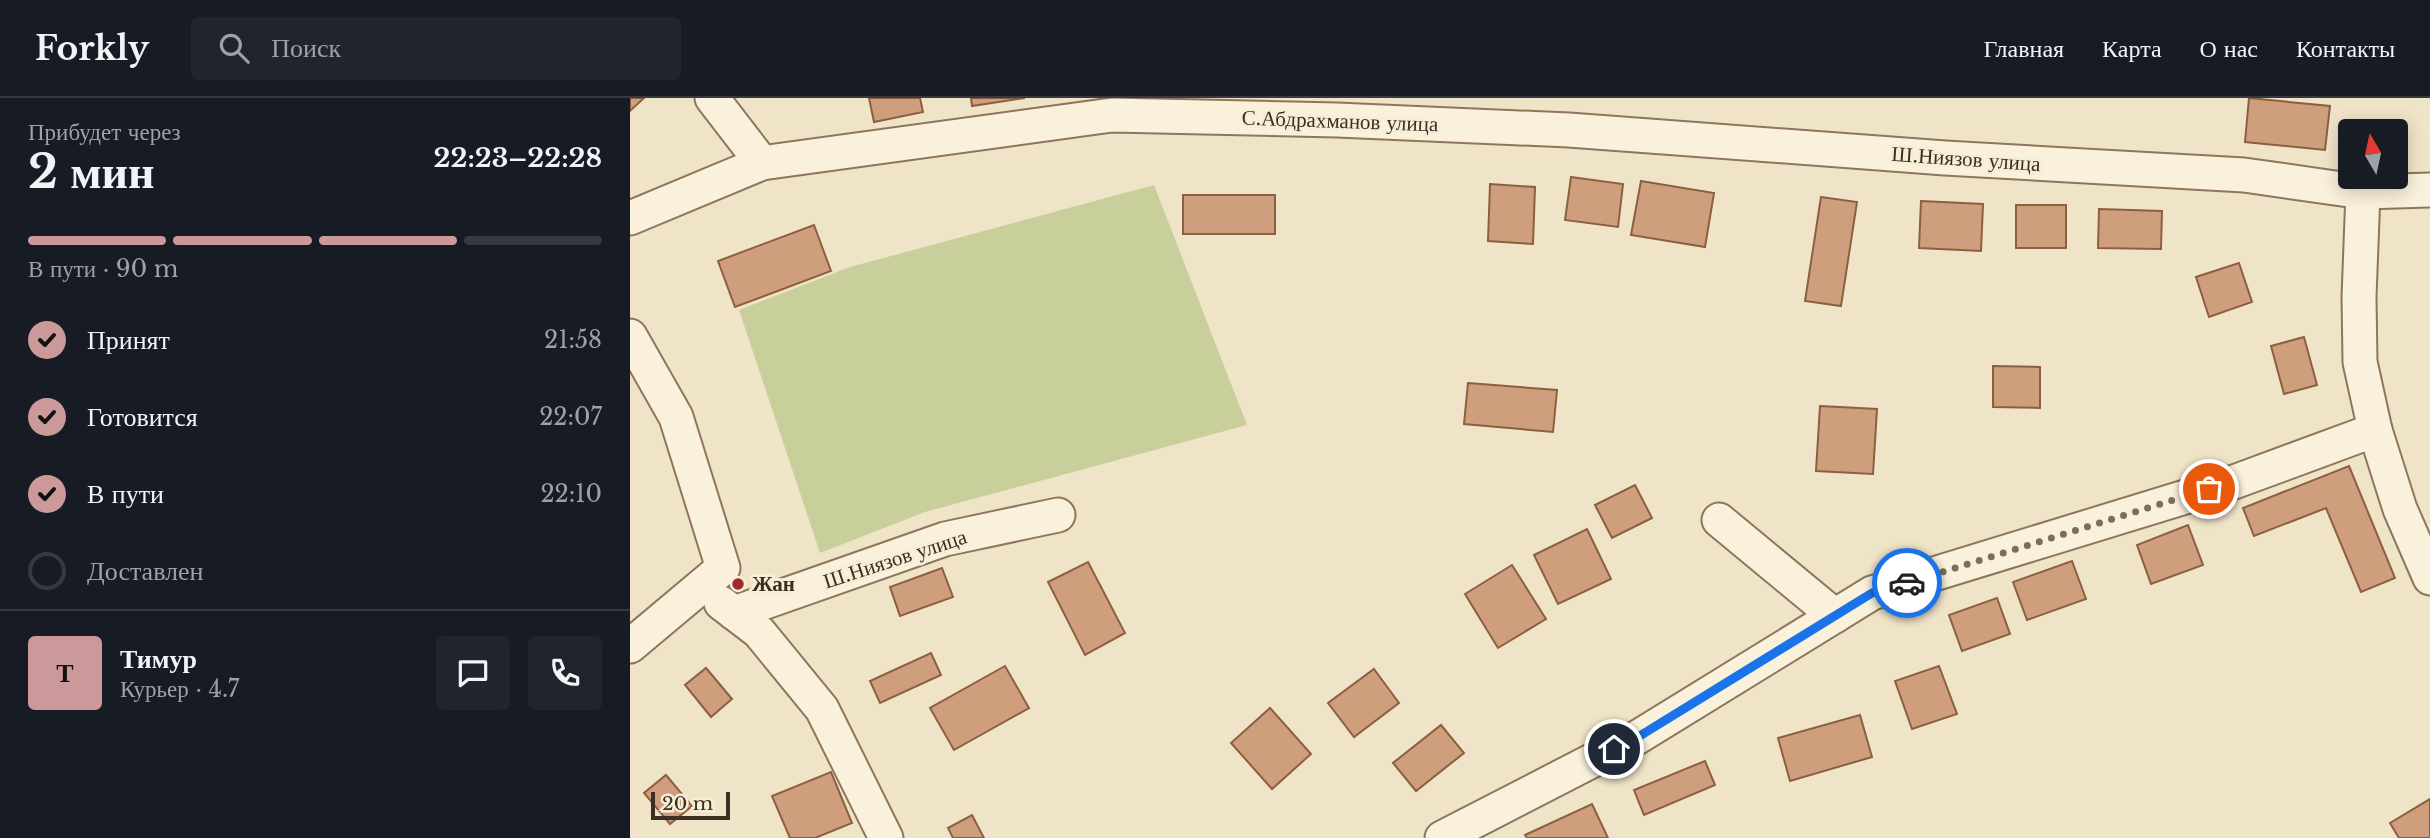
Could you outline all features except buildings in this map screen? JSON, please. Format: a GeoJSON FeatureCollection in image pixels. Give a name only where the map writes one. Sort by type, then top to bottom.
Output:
{"type":"FeatureCollection","features":[{"type":"Feature","properties":{"kind":"street"},"geometry":{"type":"LineString","coordinates":[[712,98],[761,163]]}},
{"type":"Feature","properties":{"kind":"street","name":"С.Абдрахманов улица"},"geometry":{"type":"LineString","coordinates":[[630,218],[761,163],[1116,107],[1569,130]]}},
{"type":"Feature","properties":{"kind":"street","name":"Ш.Ниязов улица"},"geometry":{"type":"LineString","coordinates":[[1569,130],[1945,158],[2244,175],[2363,192],[2430,190]]}},
{"type":"Feature","properties":{"kind":"street"},"geometry":{"type":"LineString","coordinates":[[2363,192],[2359,297],[2360,362],[2375,430],[2400,509],[2430,578]]}},
{"type":"Feature","properties":{"kind":"street"},"geometry":{"type":"LineString","coordinates":[[630,336],[676,417],[711,578],[734,613],[759,632],[822,709],[886,838]]}},
{"type":"Feature","properties":{"kind":"street"},"geometry":{"type":"LineString","coordinates":[[1442,838],[1638,737],[1872,593],[2234,482],[2375,430]]}},
{"type":"Feature","properties":{"kind":"street","name":"Ш.Ниязов улица"},"geometry":{"type":"LineString","coordinates":[[734,613],[945,539],[1058,515]]}},
{"type":"Feature","properties":{"kind":"street"},"geometry":{"type":"LineString","coordinates":[[1719,520],[1835,616]]}},
{"type":"Feature","properties":{"kind":"street"},"geometry":{"type":"LineString","coordinates":[[630,646],[711,578]]}},
{"type":"Feature","properties":{"kind":"green space"},"geometry":{"type":"Polygon","coordinates":[[[1154,185],[1247,425],[925,512],[820,553],[739,310],[850,267],[1154,185]]]}},
{"type":"Feature","properties":{"kind":"way so far"},"geometry":{"type":"LineString","coordinates":[[1907,583],[2209,489]]}},
{"type":"Feature","properties":{"kind":"place","name":"Жан"},"geometry":{"type":"Point","coordinates":[738,584]}},
{"type":"Feature","properties":{"kind":"route"},"geometry":{"type":"LineString","coordinates":[[1614,749],[1638,737],[1872,593],[1907,583]]}}]}
